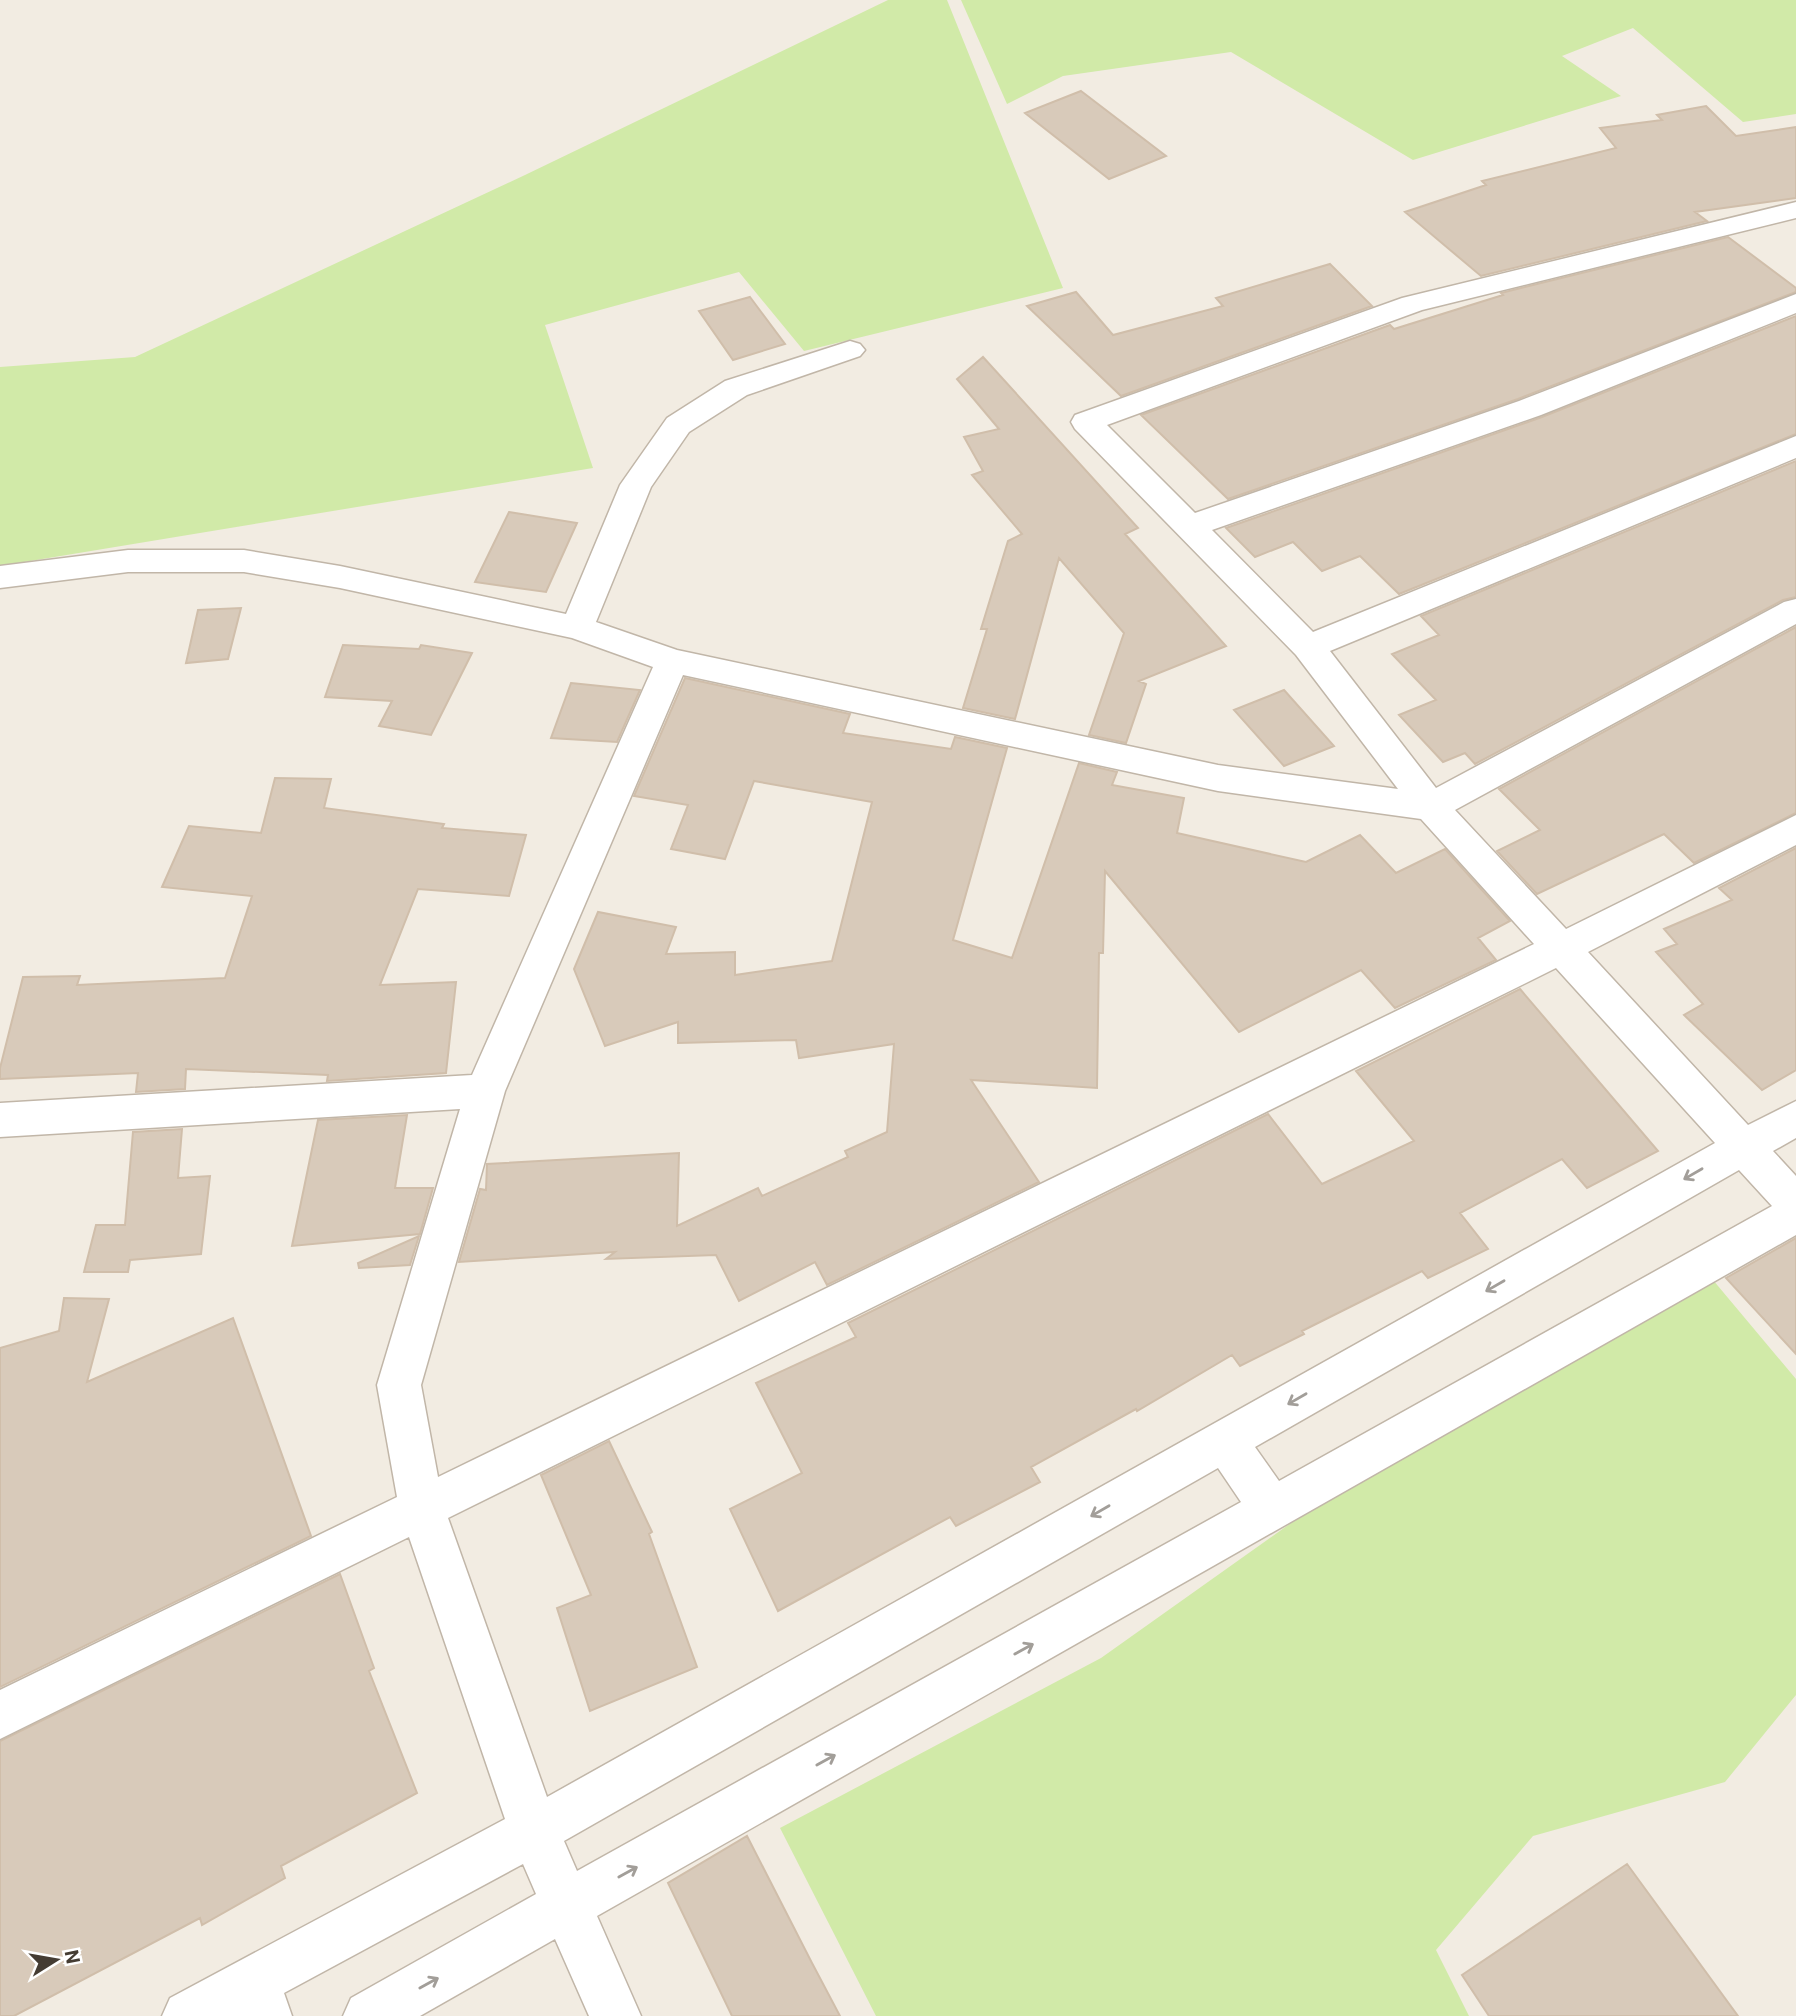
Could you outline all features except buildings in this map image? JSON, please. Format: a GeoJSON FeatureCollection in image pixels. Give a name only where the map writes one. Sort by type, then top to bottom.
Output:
{"type":"FeatureCollection","features":[{"type":"Feature","properties":{"kind":"street"},"geometry":{"type":"LineString","coordinates":[[1788,218],[1412,303],[1086,422],[1308,647],[1431,807],[1796,1204]]}},
{"type":"Feature","properties":{"kind":"street"},"geometry":{"type":"LineString","coordinates":[[1188,527],[1530,408],[1796,303]]}},
{"type":"Feature","properties":{"kind":"street"},"geometry":{"type":"LineString","coordinates":[[577,628],[636,485],[678,425],[736,388],[850,350]]}},
{"type":"Feature","properties":{"kind":"street"},"geometry":{"type":"LineString","coordinates":[[1308,647],[1796,446]]}},
{"type":"Feature","properties":{"kind":"street"},"geometry":{"type":"LineString","coordinates":[[0,577],[128,561],[244,561],[340,577],[577,628],[672,661],[1218,778],[1431,807],[1796,610]]}},
{"type":"Feature","properties":{"kind":"street"},"geometry":{"type":"LineString","coordinates":[[615,2016],[534,1831],[422,1509],[399,1385],[485,1091],[672,661]]}},
{"type":"Feature","properties":{"kind":"street"},"geometry":{"type":"LineString","coordinates":[[0,1715],[1560,949],[1796,828]]}},
{"type":"Feature","properties":{"kind":"street"},"geometry":{"type":"LineString","coordinates":[[0,1120],[485,1091]]}},
{"type":"Feature","properties":{"kind":"street"},"geometry":{"type":"LineString","coordinates":[[188,2016],[260,1998],[534,1831],[1796,1118]]}},
{"type":"Feature","properties":{"kind":"street"},"geometry":{"type":"LineString","coordinates":[[369,2016],[1796,1214]]}},
{"type":"Feature","properties":{"kind":"street"},"geometry":{"type":"LineString","coordinates":[[1225,1440],[1272,1510]]}},
{"type":"Feature","properties":{"kind":"green space"},"geometry":{"type":"Polygon","coordinates":[[[888,0],[947,0],[1063,288],[804,351],[739,272],[545,325],[593,468],[0,566],[0,367],[135,357],[525,175],[888,0]]]}},
{"type":"Feature","properties":{"kind":"green space"},"geometry":{"type":"Polygon","coordinates":[[[961,0],[1796,0],[1796,114],[1743,122],[1633,28],[1562,56],[1621,96],[1413,160],[1231,52],[1063,76],[1007,104],[961,0]]]}},
{"type":"Feature","properties":{"kind":"green space"},"geometry":{"type":"Polygon","coordinates":[[[1713,1280],[1796,1379],[1796,1695],[1725,1782],[1533,1836],[1436,1950],[1469,2016],[876,2016],[780,1828],[1101,1658],[1291,1523],[1713,1280]]]}}]}
